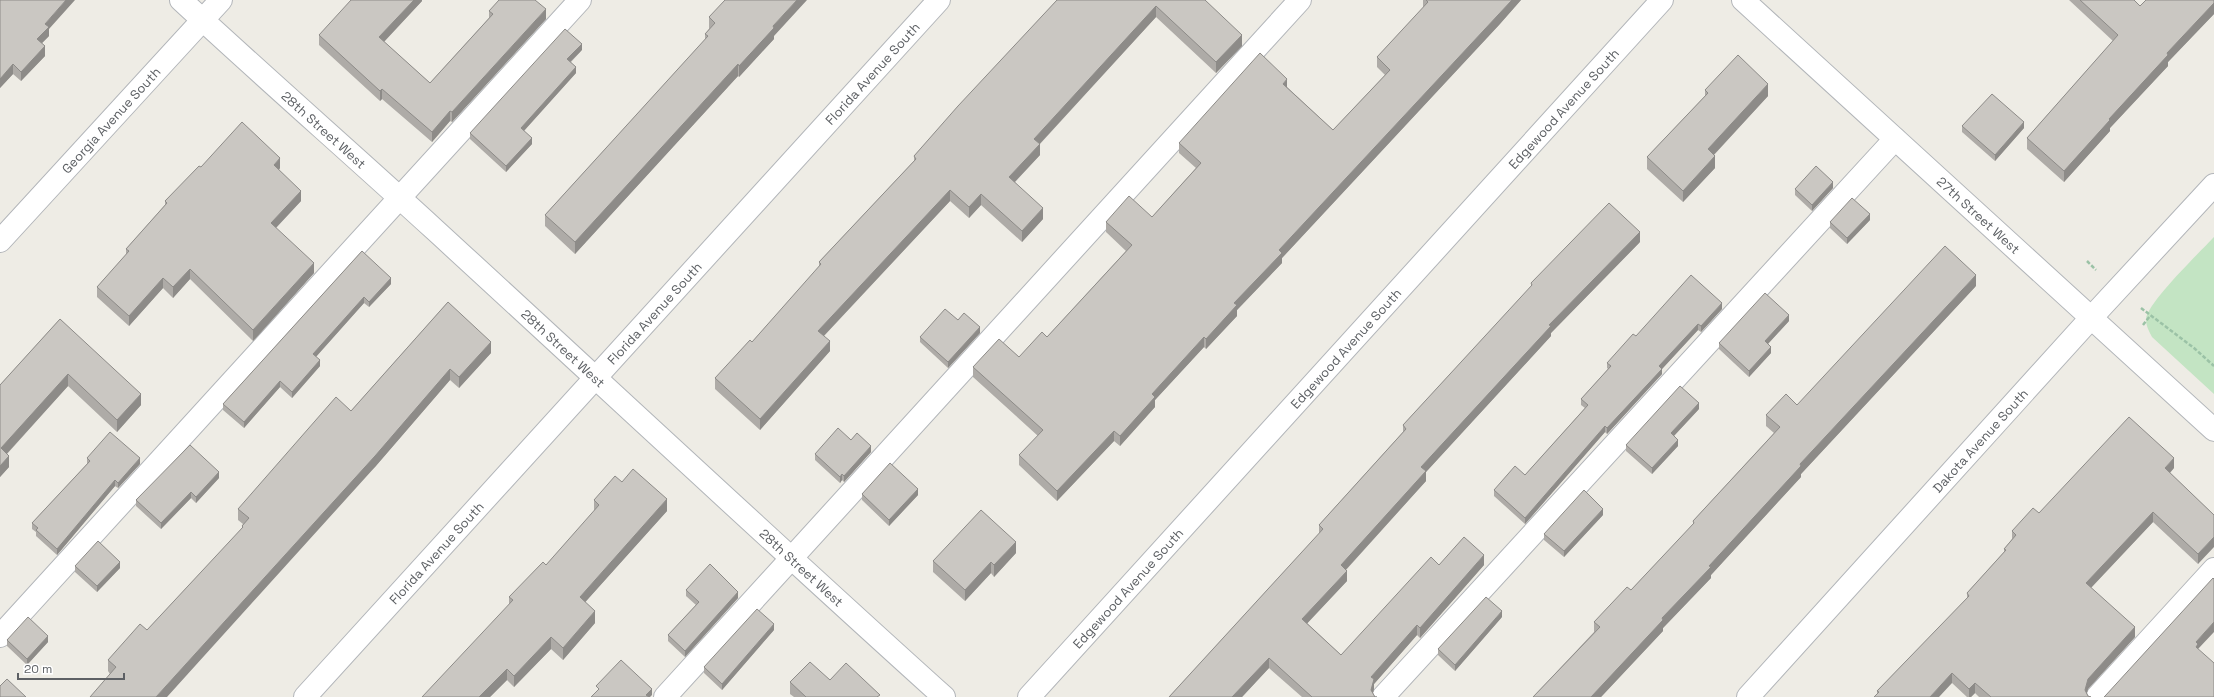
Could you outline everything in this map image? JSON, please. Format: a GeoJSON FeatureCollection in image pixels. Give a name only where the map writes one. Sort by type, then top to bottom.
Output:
{"type":"FeatureCollection","features":[{"type":"Feature","properties":{"kind":"street","name":"28th Street West"},"geometry":{"type":"LineString","coordinates":[[181,0],[400,197],[791,559],[944,697]]}},
{"type":"Feature","properties":{"kind":"street","name":"Georgia Avenue South"},"geometry":{"type":"LineString","coordinates":[[0,241],[221,0]]}},
{"type":"Feature","properties":{"kind":"street"},"geometry":{"type":"LineString","coordinates":[[0,636],[580,0]]}},
{"type":"Feature","properties":{"kind":"street","name":"Florida Avenue South"},"geometry":{"type":"LineString","coordinates":[[305,697],[939,0]]}},
{"type":"Feature","properties":{"kind":"street"},"geometry":{"type":"LineString","coordinates":[[665,697],[1300,0]]}},
{"type":"Feature","properties":{"kind":"street","name":"Edgewood Avenue South"},"geometry":{"type":"LineString","coordinates":[[1029,697],[1662,0]]}},
{"type":"Feature","properties":{"kind":"street","name":"27th Street West"},"geometry":{"type":"LineString","coordinates":[[1743,0],[2214,430]]}},
{"type":"Feature","properties":{"kind":"street"},"geometry":{"type":"LineString","coordinates":[[1383,697],[1895,139]]}},
{"type":"Feature","properties":{"kind":"street","name":"Dakota Avenue South"},"geometry":{"type":"LineString","coordinates":[[1748,697],[2091,318],[2214,185]]}},
{"type":"Feature","properties":{"kind":"street"},"geometry":{"type":"LineString","coordinates":[[2097,697],[2214,569]]}},
{"type":"Feature","properties":{"kind":"path"},"geometry":{"type":"LineString","coordinates":[[2150,316],[2194,348],[2214,366]]}},
{"type":"Feature","properties":{"kind":"green space"},"geometry":{"type":"Polygon","coordinates":[[[2214,237],[2214,394],[2152,337],[2147,326],[2146,319],[2155,301],[2214,237]]]}},
{"type":"Feature","properties":{"kind":"building"},"geometry":{"type":"Polygon","coordinates":[[[0,0],[66,0],[45,24],[49,27],[37,39],[45,46],[21,72],[13,64],[0,79],[0,0]]]}},
{"type":"Feature","properties":{"kind":"building"},"geometry":{"type":"Polygon","coordinates":[[[351,0],[414,0],[379,37],[430,83],[493,14],[489,11],[499,0],[535,0],[546,9],[432,132],[382,89],[380,91],[319,35],[351,0]]]}},
{"type":"Feature","properties":{"kind":"building"},"geometry":{"type":"Polygon","coordinates":[[[725,0],[797,0],[773,26],[774,28],[739,66],[738,64],[575,242],[545,215],[708,36],[705,34],[715,23],[709,17],[725,0]]]}},
{"type":"Feature","properties":{"kind":"building"},"geometry":{"type":"Polygon","coordinates":[[[1057,0],[1205,0],[1242,35],[1216,62],[1156,6],[1034,139],[1040,144],[1009,177],[1043,208],[1022,231],[981,194],[969,207],[950,190],[818,331],[830,341],[760,419],[715,378],[750,340],[752,342],[821,264],[819,262],[916,159],[914,156],[958,106],[1057,0]]]}},
{"type":"Feature","properties":{"kind":"building"},"geometry":{"type":"Polygon","coordinates":[[[1426,0],[1512,0],[1279,250],[1282,253],[1234,303],[1237,305],[1206,339],[1204,337],[1152,394],[1155,397],[1120,436],[1114,431],[1057,491],[1019,455],[1043,430],[973,367],[999,339],[1019,357],[1042,332],[1047,337],[1132,245],[1106,222],[1129,196],[1152,217],[1201,163],[1179,143],[1260,53],[1287,79],[1283,84],[1333,130],[1390,70],[1377,57],[1428,2],[1426,0]]]}},
{"type":"Feature","properties":{"kind":"building"},"geometry":{"type":"Polygon","coordinates":[[[2080,0],[2134,0],[2140,6],[2146,0],[2214,0],[2214,3],[2167,53],[2168,55],[2109,119],[2110,120],[2064,171],[2027,138],[2118,35],[2080,0]]]}},
{"type":"Feature","properties":{"kind":"building"},"geometry":{"type":"Polygon","coordinates":[[[565,29],[582,44],[567,59],[576,67],[521,128],[532,138],[506,166],[470,133],[565,29]]]}},
{"type":"Feature","properties":{"kind":"building"},"geometry":{"type":"Polygon","coordinates":[[[1738,55],[1768,84],[1708,149],[1715,156],[1683,191],[1647,157],[1708,93],[1705,90],[1738,55]]]}},
{"type":"Feature","properties":{"kind":"building"},"geometry":{"type":"Polygon","coordinates":[[[1992,94],[2024,122],[1995,155],[1962,126],[1992,94]]]}},
{"type":"Feature","properties":{"kind":"building"},"geometry":{"type":"Polygon","coordinates":[[[242,122],[280,158],[274,165],[301,191],[271,223],[314,263],[253,330],[190,269],[173,287],[163,278],[129,316],[97,287],[129,251],[126,249],[167,203],[165,201],[199,166],[201,167],[242,122]]]}},
{"type":"Feature","properties":{"kind":"building"},"geometry":{"type":"Polygon","coordinates":[[[1816,166],[1833,182],[1812,205],[1795,189],[1816,166]]]}},
{"type":"Feature","properties":{"kind":"building"},"geometry":{"type":"Polygon","coordinates":[[[1852,198],[1870,214],[1847,238],[1830,222],[1852,198]]]}},
{"type":"Feature","properties":{"kind":"building"},"geometry":{"type":"Polygon","coordinates":[[[1609,203],[1640,232],[1549,325],[1551,326],[1421,467],[1426,471],[1341,565],[1347,571],[1302,619],[1341,655],[1431,557],[1439,565],[1464,537],[1484,555],[1420,628],[1417,625],[1371,677],[1374,679],[1371,690],[1375,697],[1312,697],[1269,658],[1232,697],[1169,697],[1323,529],[1319,525],[1406,429],[1403,425],[1532,285],[1531,283],[1609,203]]]}},
{"type":"Feature","properties":{"kind":"building"},"geometry":{"type":"Polygon","coordinates":[[[1945,246],[1976,275],[1800,464],[1801,466],[1709,566],[1711,567],[1662,618],[1663,620],[1591,697],[1533,697],[1600,627],[1594,622],[1627,587],[1631,590],[1694,523],[1693,521],[1780,427],[1766,415],[1786,394],[1797,405],[1945,246]]]}},
{"type":"Feature","properties":{"kind":"building"},"geometry":{"type":"Polygon","coordinates":[[[362,251],[391,278],[369,302],[364,297],[313,354],[320,360],[292,392],[280,381],[244,422],[223,404],[362,251]]]}},
{"type":"Feature","properties":{"kind":"building"},"geometry":{"type":"Polygon","coordinates":[[[1691,275],[1722,303],[1701,326],[1698,324],[1659,366],[1662,369],[1607,428],[1605,426],[1525,518],[1494,490],[1515,466],[1525,475],[1588,405],[1581,399],[1611,366],[1607,363],[1633,334],[1636,336],[1691,275]]]}},
{"type":"Feature","properties":{"kind":"building"},"geometry":{"type":"Polygon","coordinates":[[[1765,293],[1789,315],[1765,341],[1771,347],[1749,371],[1719,343],[1765,293]]]}},
{"type":"Feature","properties":{"kind":"building"},"geometry":{"type":"Polygon","coordinates":[[[448,302],[491,342],[459,377],[450,369],[375,456],[156,697],[90,697],[116,667],[108,660],[140,624],[147,630],[243,527],[242,526],[249,518],[238,509],[336,397],[351,411],[448,302]]]}},
{"type":"Feature","properties":{"kind":"building"},"geometry":{"type":"Polygon","coordinates":[[[945,309],[958,320],[964,313],[980,327],[948,362],[920,337],[945,309]]]}},
{"type":"Feature","properties":{"kind":"building"},"geometry":{"type":"Polygon","coordinates":[[[60,319],[141,394],[117,420],[68,374],[1,448],[9,456],[0,466],[0,385],[60,319]]]}},
{"type":"Feature","properties":{"kind":"building"},"geometry":{"type":"Polygon","coordinates":[[[1680,386],[1699,403],[1671,433],[1678,440],[1652,468],[1626,445],[1680,386]]]}},
{"type":"Feature","properties":{"kind":"building"},"geometry":{"type":"Polygon","coordinates":[[[2129,417],[2174,458],[2165,468],[2214,515],[2214,537],[2198,554],[2153,512],[2086,583],[2135,627],[2088,679],[2085,690],[2088,696],[2091,697],[1991,697],[1975,683],[1969,689],[1952,673],[1930,697],[1874,697],[1879,692],[1877,691],[1969,596],[1967,593],[2006,550],[2004,549],[2016,535],[2012,531],[2033,508],[2039,513],[2129,417]]]}},
{"type":"Feature","properties":{"kind":"building"},"geometry":{"type":"Polygon","coordinates":[[[838,428],[851,440],[857,433],[871,446],[844,476],[842,474],[840,477],[815,454],[838,428]]]}},
{"type":"Feature","properties":{"kind":"building"},"geometry":{"type":"Polygon","coordinates":[[[110,432],[140,458],[118,483],[115,480],[57,549],[36,530],[38,528],[32,523],[90,461],[87,458],[110,432]]]}},
{"type":"Feature","properties":{"kind":"building"},"geometry":{"type":"Polygon","coordinates":[[[190,445],[219,472],[196,497],[191,492],[161,523],[136,500],[190,445]]]}},
{"type":"Feature","properties":{"kind":"building"},"geometry":{"type":"Polygon","coordinates":[[[890,463],[918,489],[889,520],[862,494],[890,463]]]}},
{"type":"Feature","properties":{"kind":"building"},"geometry":{"type":"Polygon","coordinates":[[[633,469],[667,499],[580,597],[595,611],[563,648],[551,637],[514,676],[507,669],[479,697],[422,697],[513,600],[509,597],[543,562],[546,565],[599,505],[594,500],[615,476],[622,482],[633,469]]]}},
{"type":"Feature","properties":{"kind":"building"},"geometry":{"type":"Polygon","coordinates":[[[1584,490],[1603,509],[1564,551],[1544,534],[1584,490]]]}},
{"type":"Feature","properties":{"kind":"building"},"geometry":{"type":"Polygon","coordinates":[[[981,510],[1016,542],[994,565],[991,562],[965,590],[933,561],[981,510]]]}},
{"type":"Feature","properties":{"kind":"building"},"geometry":{"type":"Polygon","coordinates":[[[98,541],[120,562],[97,586],[75,566],[98,541]]]}},
{"type":"Feature","properties":{"kind":"building"},"geometry":{"type":"Polygon","coordinates":[[[710,564],[738,592],[685,651],[668,635],[699,602],[686,590],[710,564]]]}},
{"type":"Feature","properties":{"kind":"building"},"geometry":{"type":"Polygon","coordinates":[[[2213,578],[2214,622],[2196,642],[2198,644],[2196,647],[2214,663],[2214,697],[2104,697],[2106,695],[2213,578]]]}},
{"type":"Feature","properties":{"kind":"building"},"geometry":{"type":"Polygon","coordinates":[[[1486,597],[1502,611],[1455,665],[1438,649],[1486,597]]]}},
{"type":"Feature","properties":{"kind":"building"},"geometry":{"type":"Polygon","coordinates":[[[757,609],[774,624],[722,684],[704,667],[757,609]]]}},
{"type":"Feature","properties":{"kind":"building"},"geometry":{"type":"Polygon","coordinates":[[[28,617],[48,636],[27,659],[7,640],[28,617]]]}},
{"type":"Feature","properties":{"kind":"building"},"geometry":{"type":"Polygon","coordinates":[[[621,660],[652,689],[646,695],[649,697],[591,697],[599,689],[596,686],[621,660]]]}},
{"type":"Feature","properties":{"kind":"building"},"geometry":{"type":"Polygon","coordinates":[[[810,662],[830,680],[846,663],[880,695],[877,697],[806,697],[790,682],[810,662]]]}},
{"type":"Feature","properties":{"kind":"building"},"geometry":{"type":"Polygon","coordinates":[[[7,679],[26,697],[0,697],[0,686],[7,679]]]}}]}
